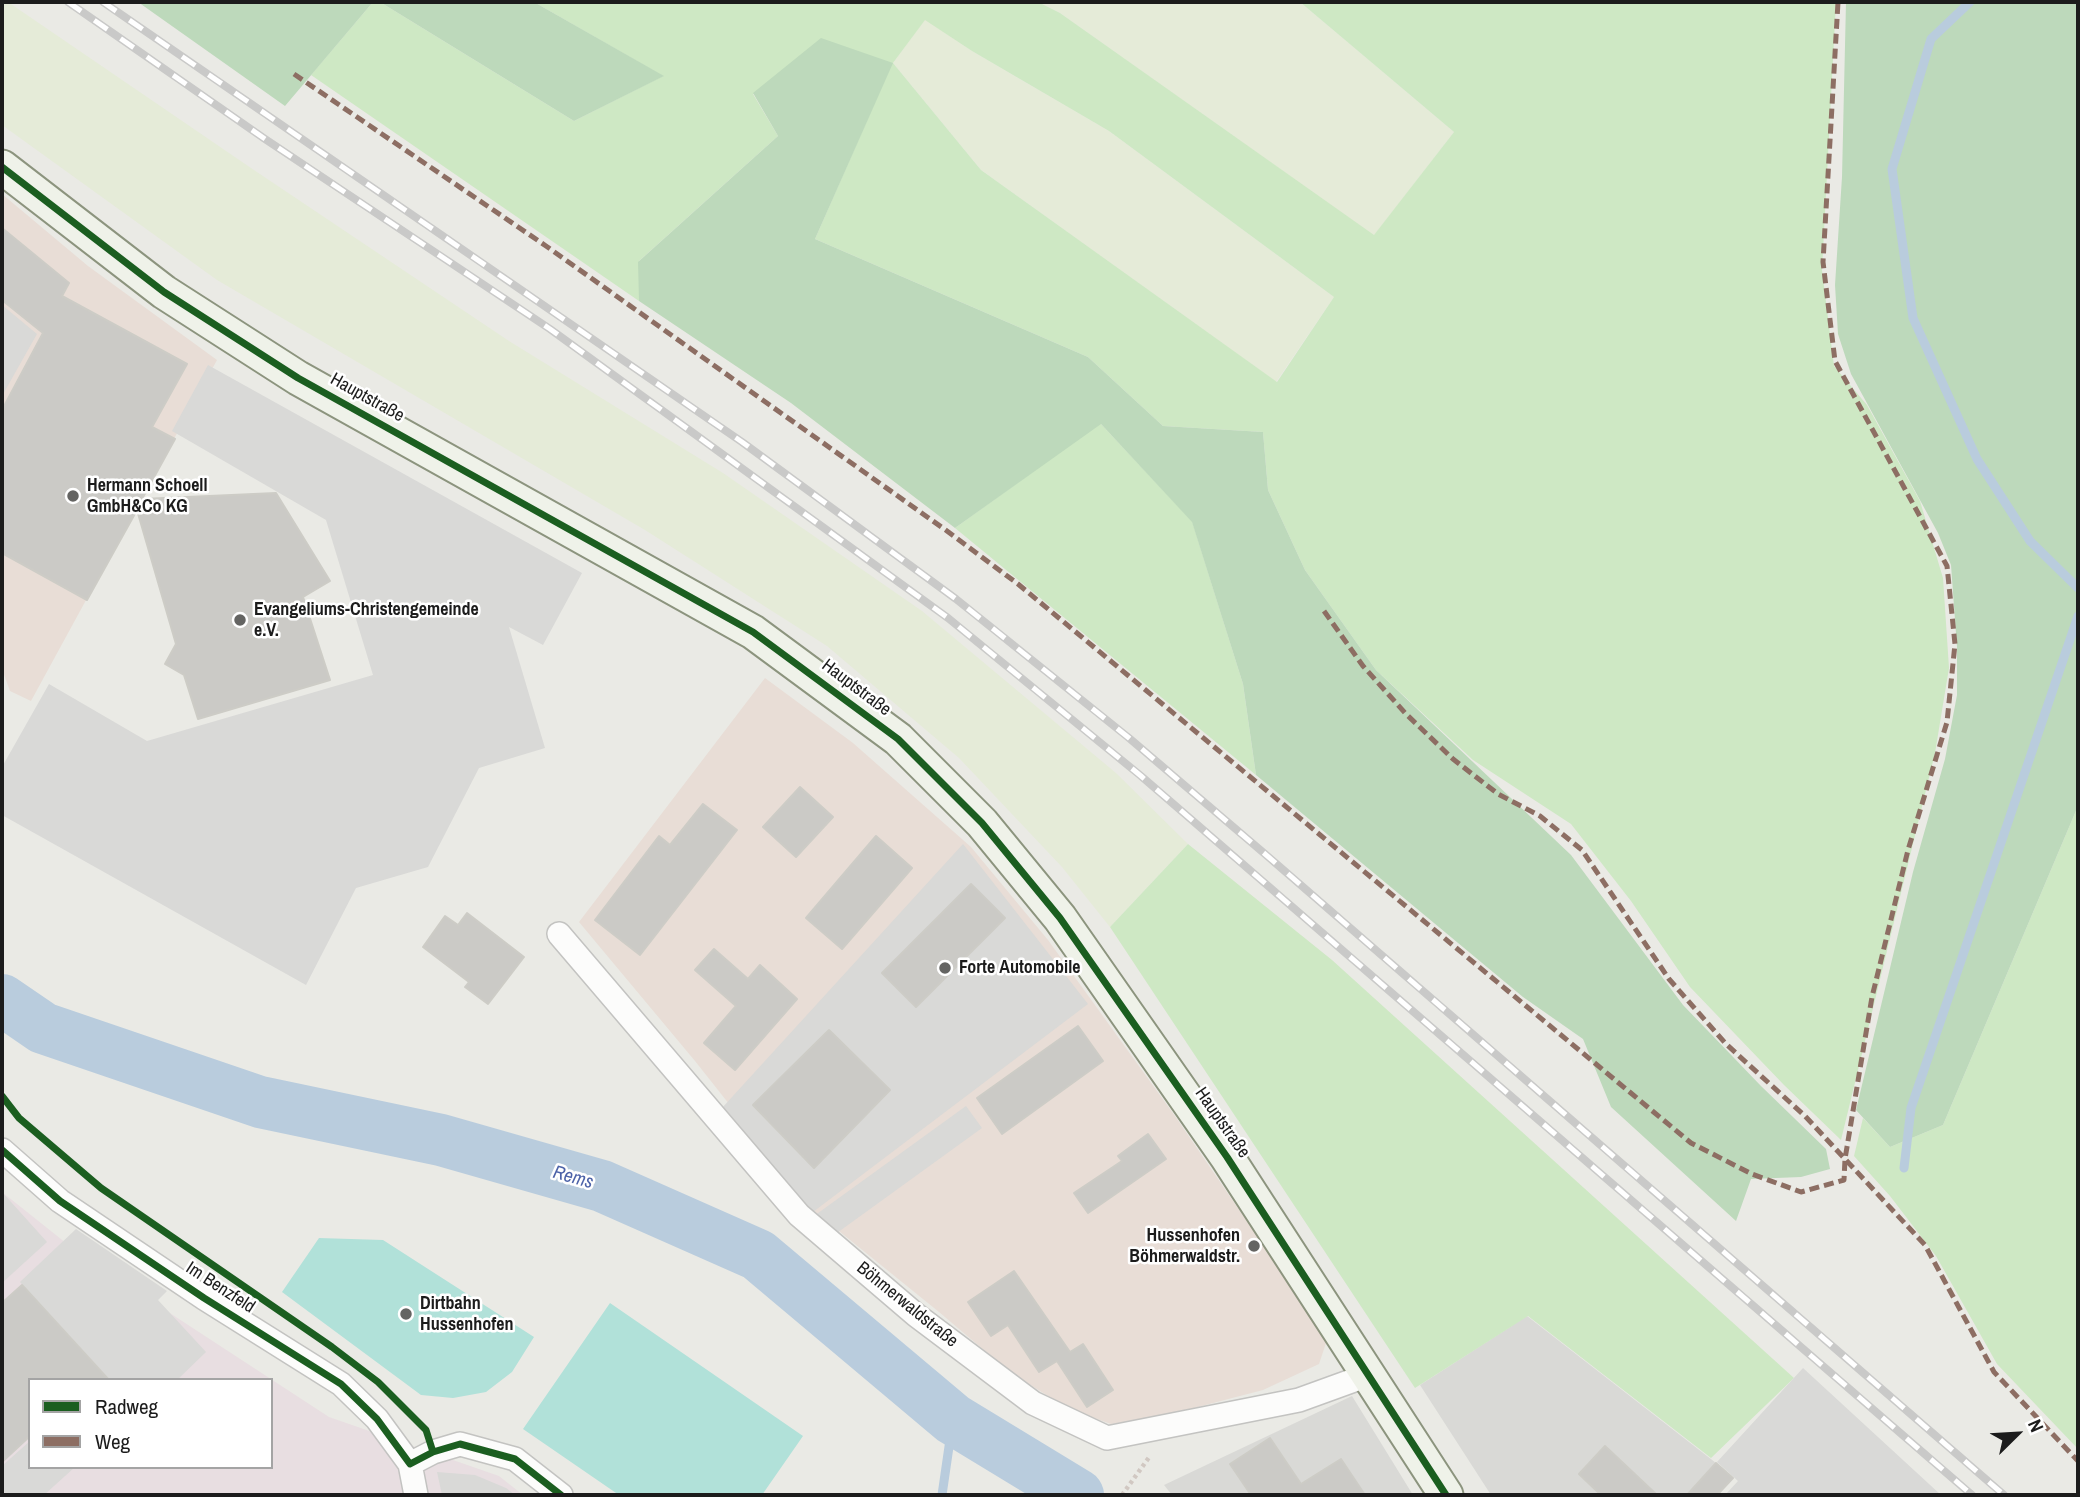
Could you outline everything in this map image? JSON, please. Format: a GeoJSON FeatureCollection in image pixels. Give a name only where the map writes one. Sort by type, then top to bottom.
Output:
{"type":"FeatureCollection","features":[{"type":"Feature","properties":{"kind":"street","name":"Hauptstraße"},"geometry":{"type":"LineString","coordinates":[[2,167],[164,292],[298,378],[753,632],[898,739],[982,823],[1060,918],[1227,1157],[1446,1495]]}},
{"type":"Feature","properties":{"kind":"street","name":"Böhmerwaldstraße"},"geometry":{"type":"LineString","coordinates":[[559,934],[799,1215],[916,1315],[1033,1403],[1107,1438],[1299,1400],[1368,1375]]}},
{"type":"Feature","properties":{"kind":"street","name":"Im Benzfeld"},"geometry":{"type":"LineString","coordinates":[[2,1150],[60,1201],[204,1298],[341,1384],[377,1419],[410,1464],[416,1495]]}},
{"type":"Feature","properties":{"kind":"street"},"geometry":{"type":"LineString","coordinates":[[410,1464],[433,1452],[460,1444],[515,1459],[561,1495]]}},
{"type":"Feature","properties":{"kind":"path"},"geometry":{"type":"LineString","coordinates":[[2,1097],[19,1118],[101,1188],[290,1318]]}},
{"type":"Feature","properties":{"kind":"path"},"geometry":{"type":"LineString","coordinates":[[397,1401],[426,1430],[433,1452]]}},
{"type":"Feature","properties":{"kind":"path"},"geometry":{"type":"LineString","coordinates":[[1122,1495],[1171,1426]]}},
{"type":"Feature","properties":{"kind":"shaded area","name":"Hermann Schoell GmbH&Co KG"},"geometry":{"type":"Polygon","coordinates":[[[2,194],[88,266],[217,360],[31,701],[10,691],[2,669],[2,194]]]}},
{"type":"Feature","properties":{"kind":"shaded area"},"geometry":{"type":"Polygon","coordinates":[[[2,305],[37,334],[2,396],[2,305]]]}},
{"type":"Feature","properties":{"kind":"shaded area"},"geometry":{"type":"Polygon","coordinates":[[[208,365],[582,573],[543,645],[509,627],[545,748],[479,768],[428,867],[356,888],[306,985],[2,815],[2,767],[49,684],[147,741],[373,675],[326,520],[172,431],[208,365]]]}},
{"type":"Feature","properties":{"kind":"shaded area"},"geometry":{"type":"Polygon","coordinates":[[[765,678],[853,743],[971,847],[1048,940],[1175,1116],[1311,1315],[1326,1343],[1319,1364],[1263,1390],[1167,1415],[1111,1424],[1069,1409],[1011,1373],[813,1210],[695,1061],[579,922],[765,678]]]}},
{"type":"Feature","properties":{"kind":"shaded area"},"geometry":{"type":"Polygon","coordinates":[[[963,844],[1088,1004],[809,1215],[722,1108],[963,844]]]}},
{"type":"Feature","properties":{"kind":"shaded area"},"geometry":{"type":"Polygon","coordinates":[[[966,1106],[982,1128],[830,1238],[814,1216],[966,1106]]]}},
{"type":"Feature","properties":{"kind":"shaded area"},"geometry":{"type":"Polygon","coordinates":[[[2,1192],[81,1255],[269,1378],[28,1378],[28,1469],[273,1469],[273,1380],[329,1417],[499,1476],[523,1495],[2,1495],[2,1192]]]}},
{"type":"Feature","properties":{"kind":"shaded area"},"geometry":{"type":"Polygon","coordinates":[[[2,1192],[47,1242],[2,1283],[2,1192]]]}},
{"type":"Feature","properties":{"kind":"shaded area"},"geometry":{"type":"Polygon","coordinates":[[[76,1229],[167,1291],[158,1300],[206,1352],[179,1378],[108,1378],[20,1282],[76,1229]]]}},
{"type":"Feature","properties":{"kind":"shaded area","name":"Dirtbahn Hussenhofen"},"geometry":{"type":"Polygon","coordinates":[[[319,1238],[383,1240],[534,1337],[512,1372],[486,1392],[453,1398],[421,1395],[282,1292],[319,1238]]]}},
{"type":"Feature","properties":{"kind":"shaded area"},"geometry":{"type":"Polygon","coordinates":[[[610,1303],[803,1436],[762,1495],[619,1495],[523,1429],[610,1303]]]}},
{"type":"Feature","properties":{"kind":"shaded area"},"geometry":{"type":"Polygon","coordinates":[[[1527,1316],[1716,1463],[1687,1495],[1491,1495],[1420,1385],[1527,1316]]]}},
{"type":"Feature","properties":{"kind":"shaded area"},"geometry":{"type":"Polygon","coordinates":[[[1803,1368],[1941,1495],[1725,1495],[1738,1481],[1717,1462],[1803,1368]]]}},
{"type":"Feature","properties":{"kind":"shaded area"},"geometry":{"type":"Polygon","coordinates":[[[1352,1396],[1413,1495],[1172,1495],[1164,1485],[1352,1396]]]}},
{"type":"Feature","properties":{"kind":"shaded area"},"geometry":{"type":"Polygon","coordinates":[[[28,1443],[28,1469],[73,1469],[44,1495],[2,1495],[2,1466],[28,1443]]]}},
{"type":"Feature","properties":{"kind":"shaded area"},"geometry":{"type":"Polygon","coordinates":[[[437,1472],[475,1475],[506,1488],[515,1495],[442,1495],[437,1472]]]}},
{"type":"Feature","properties":{"kind":"green space"},"geometry":{"type":"Polygon","coordinates":[[[2,2],[8,2],[509,341],[723,473],[922,611],[1116,773],[1188,844],[1110,927],[1062,867],[959,758],[827,646],[645,530],[217,280],[2,125],[2,2]]]}},
{"type":"Feature","properties":{"kind":"green space"},"geometry":{"type":"Polygon","coordinates":[[[138,2],[373,2],[285,106],[138,2]]]}},
{"type":"Feature","properties":{"kind":"green space"},"geometry":{"type":"Polygon","coordinates":[[[373,2],[380,2],[574,121],[663,76],[534,2],[1038,2],[1060,13],[1374,235],[1454,132],[1300,2],[1836,2],[1822,270],[1834,366],[1867,405],[1920,501],[1943,578],[1949,668],[1935,753],[1841,1140],[1690,987],[1631,901],[1571,824],[1473,760],[1376,670],[1305,570],[1268,490],[1263,432],[1163,426],[1088,357],[815,239],[892,63],[753,94],[778,136],[639,261],[639,301],[311,75],[373,2]],[[925,20],[893,63],[981,170],[1277,382],[1334,297],[1109,131],[972,51],[925,20]]]}},
{"type":"Feature","properties":{"kind":"green space"},"geometry":{"type":"Polygon","coordinates":[[[380,2],[534,2],[664,76],[574,121],[380,2]]]}},
{"type":"Feature","properties":{"kind":"green space"},"geometry":{"type":"Polygon","coordinates":[[[1038,2],[1300,2],[1454,132],[1374,236],[1060,13],[1038,2]]]}},
{"type":"Feature","properties":{"kind":"green space"},"geometry":{"type":"Polygon","coordinates":[[[1846,2],[2078,2],[2078,806],[1943,1125],[1890,1147],[1856,1110],[1913,872],[1945,759],[1957,695],[1957,647],[1951,565],[1938,533],[1851,374],[1838,334],[1835,285],[1842,177],[1846,2]]]}},
{"type":"Feature","properties":{"kind":"green space"},"geometry":{"type":"Polygon","coordinates":[[[925,19],[972,51],[1109,131],[1334,297],[1276,382],[981,170],[893,63],[925,19]]]}},
{"type":"Feature","properties":{"kind":"green space"},"geometry":{"type":"Polygon","coordinates":[[[821,38],[893,63],[815,239],[1088,357],[1163,426],[1263,432],[1268,490],[1305,570],[1376,670],[1571,855],[1683,1005],[1826,1149],[1830,1169],[1801,1177],[1751,1179],[1736,1221],[1611,1107],[1583,1039],[1523,997],[1256,775],[1243,684],[1192,522],[1101,424],[955,528],[791,403],[639,301],[638,262],[778,136],[753,93],[821,38]]]}},
{"type":"Feature","properties":{"kind":"green space"},"geometry":{"type":"Polygon","coordinates":[[[1100,423],[1192,521],[1243,684],[1256,775],[955,528],[1100,423]]]}},
{"type":"Feature","properties":{"kind":"green space"},"geometry":{"type":"Polygon","coordinates":[[[2078,806],[2078,1449],[1997,1364],[1936,1256],[1890,1196],[1854,1156],[1863,1118],[1890,1147],[1943,1125],[2078,806]]]}},
{"type":"Feature","properties":{"kind":"green space"},"geometry":{"type":"Polygon","coordinates":[[[1188,844],[1332,960],[1794,1378],[1711,1458],[1528,1316],[1415,1388],[1110,927],[1188,844]]]}},
{"type":"Feature","properties":{"kind":"building"},"geometry":{"type":"Polygon","coordinates":[[[2,228],[69,283],[62,296],[187,364],[152,427],[175,439],[142,499],[276,493],[330,581],[303,597],[330,680],[198,719],[184,675],[165,664],[176,644],[137,510],[87,600],[2,553],[2,410],[43,333],[2,300],[2,228]]]}},
{"type":"Feature","properties":{"kind":"building"},"geometry":{"type":"Polygon","coordinates":[[[800,787],[833,817],[796,857],[763,827],[800,787]]]}},
{"type":"Feature","properties":{"kind":"building"},"geometry":{"type":"Polygon","coordinates":[[[703,804],[737,830],[640,955],[595,920],[659,836],[670,845],[703,804]]]}},
{"type":"Feature","properties":{"kind":"building"},"geometry":{"type":"Polygon","coordinates":[[[876,836],[912,868],[842,949],[806,918],[876,836]]]}},
{"type":"Feature","properties":{"kind":"building"},"geometry":{"type":"Polygon","coordinates":[[[971,884],[1005,918],[916,1007],[882,973],[971,884]]]}},
{"type":"Feature","properties":{"kind":"building"},"geometry":{"type":"Polygon","coordinates":[[[467,913],[524,957],[488,1004],[465,987],[469,982],[423,947],[445,916],[458,925],[467,913]]]}},
{"type":"Feature","properties":{"kind":"building"},"geometry":{"type":"Polygon","coordinates":[[[714,949],[748,979],[760,965],[797,999],[735,1070],[704,1043],[736,1006],[695,970],[714,949]]]}},
{"type":"Feature","properties":{"kind":"building"},"geometry":{"type":"Polygon","coordinates":[[[1078,1026],[1103,1061],[1002,1134],[977,1098],[1078,1026]]]}},
{"type":"Feature","properties":{"kind":"building"},"geometry":{"type":"Polygon","coordinates":[[[829,1030],[890,1090],[814,1168],[753,1105],[829,1030]]]}},
{"type":"Feature","properties":{"kind":"building"},"geometry":{"type":"Polygon","coordinates":[[[1148,1134],[1166,1159],[1088,1213],[1074,1193],[1122,1161],[1118,1156],[1148,1134]]]}},
{"type":"Feature","properties":{"kind":"building"},"geometry":{"type":"Polygon","coordinates":[[[1014,1271],[1070,1352],[1083,1344],[1113,1390],[1087,1407],[1057,1361],[1039,1372],[1008,1325],[991,1336],[968,1302],[1014,1271]]]}},
{"type":"Feature","properties":{"kind":"building"},"geometry":{"type":"Polygon","coordinates":[[[22,1285],[107,1378],[28,1378],[28,1438],[2,1462],[2,1303],[22,1285]]]}},
{"type":"Feature","properties":{"kind":"building"},"geometry":{"type":"Polygon","coordinates":[[[1270,1438],[1301,1484],[1341,1459],[1365,1495],[1251,1495],[1230,1464],[1270,1438]]]}},
{"type":"Feature","properties":{"kind":"building"},"geometry":{"type":"Polygon","coordinates":[[[1605,1446],[1657,1495],[1601,1495],[1579,1474],[1605,1446]]]}},
{"type":"Feature","properties":{"kind":"building"},"geometry":{"type":"Polygon","coordinates":[[[1716,1463],[1733,1478],[1717,1495],[1687,1495],[1716,1463]]]}},
{"type":"Feature","properties":{"kind":"waterway"},"geometry":{"type":"LineString","coordinates":[[1970,2],[1931,39],[1892,169],[1913,318],[1977,459],[2030,541],[2078,588]]}},
{"type":"Feature","properties":{"kind":"waterway"},"geometry":{"type":"LineString","coordinates":[[1904,1168],[1911,1108],[2078,616]]}},
{"type":"Feature","properties":{"kind":"waterway","name":"Rems"},"geometry":{"type":"LineString","coordinates":[[2,1000],[43,1028],[260,1102],[441,1140],[602,1186],[758,1255],[953,1419],[1078,1495]]}},
{"type":"Feature","properties":{"kind":"waterway"},"geometry":{"type":"LineString","coordinates":[[942,1495],[953,1419]]}},
{"type":"Feature","properties":{"kind":"railway"},"geometry":{"type":"LineString","coordinates":[[68,2],[265,139],[550,329],[948,618],[1141,776],[1972,1495]]}},
{"type":"Feature","properties":{"kind":"railway"},"geometry":{"type":"LineString","coordinates":[[103,2],[742,442],[956,599],[1129,738],[1265,854],[2004,1495]]}},
{"type":"Feature","properties":{"kind":"marked path"},"geometry":{"type":"LineString","coordinates":[[294,74],[546,246],[1018,584],[1691,1143],[1752,1174],[1801,1192],[1844,1180],[1845,1159],[1872,997],[1908,850],[1947,722],[1955,644],[1947,566],[1835,361],[1823,262],[1838,2]]}},
{"type":"Feature","properties":{"kind":"marked path"},"geometry":{"type":"LineString","coordinates":[[1324,611],[1363,666],[1406,714],[1453,759],[1498,794],[1540,816],[1582,850],[1669,979],[1726,1044],[1805,1116],[1925,1245],[1994,1372],[2078,1461]]}},
{"type":"Feature","properties":{"kind":"cycle path"},"geometry":{"type":"LineString","coordinates":[[2,167],[164,292],[298,378],[753,632],[898,739],[982,823],[1060,918],[1227,1157],[1446,1495]]}},
{"type":"Feature","properties":{"kind":"cycle path"},"geometry":{"type":"LineString","coordinates":[[2,1096],[19,1118],[101,1188],[332,1347],[378,1382],[426,1430],[433,1452]]}},
{"type":"Feature","properties":{"kind":"cycle path"},"geometry":{"type":"LineString","coordinates":[[2,1150],[60,1201],[204,1298],[341,1384],[377,1419],[410,1464],[433,1452],[460,1444],[515,1459],[561,1495]]}},
{"type":"Feature","properties":{"kind":"place","name":"Hermann Schoell GmbH&Co KG"},"geometry":{"type":"Point","coordinates":[73,496]}},
{"type":"Feature","properties":{"kind":"place","name":"Evangeliums-Christengemeinde e.V."},"geometry":{"type":"Point","coordinates":[240,620]}},
{"type":"Feature","properties":{"kind":"place","name":"Forte Automobile"},"geometry":{"type":"Point","coordinates":[945,968]}},
{"type":"Feature","properties":{"kind":"place","name":"Hussenhofen Böhmerwaldstr."},"geometry":{"type":"Point","coordinates":[1254,1246]}},
{"type":"Feature","properties":{"kind":"place","name":"Dirtbahn Hussenhofen"},"geometry":{"type":"Point","coordinates":[406,1314]}}]}
